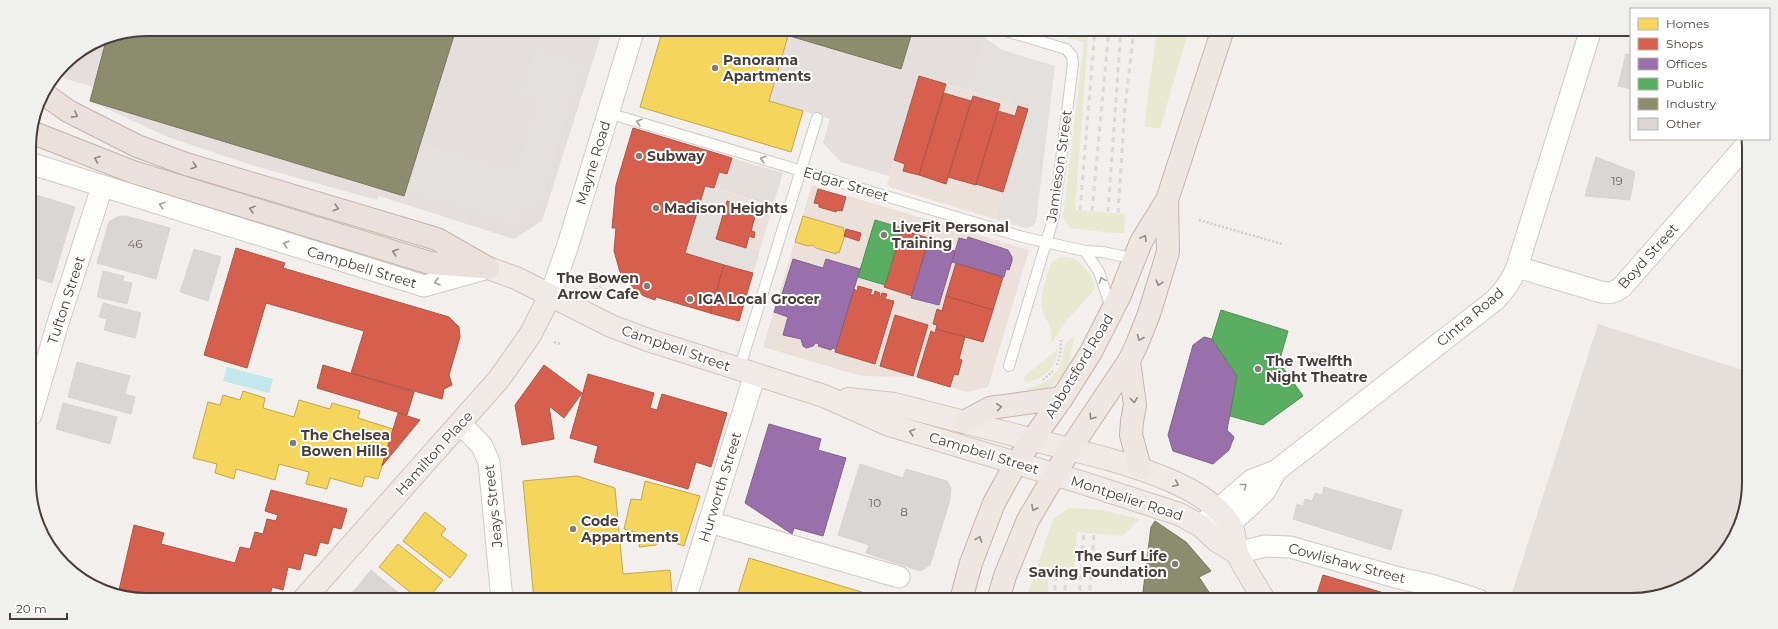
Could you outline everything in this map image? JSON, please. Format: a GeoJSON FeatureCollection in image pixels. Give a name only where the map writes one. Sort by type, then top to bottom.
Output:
{"type":"FeatureCollection","features":[{"type":"Feature","properties":{"kind":"highway","name":"Abbotsford Road"},"geometry":{"type":"LineString","coordinates":[[962,593],[966,576],[987,518],[1001,489],[1016,463],[1088,358],[1112,312],[1141,242],[1167,200],[1221,36]]}},
{"type":"Feature","properties":{"kind":"highway"},"geometry":{"type":"LineString","coordinates":[[48,96],[68,110],[138,146],[186,164],[437,238],[488,268]]}},
{"type":"Feature","properties":{"kind":"highway"},"geometry":{"type":"LineString","coordinates":[[37,134],[133,172],[430,264],[488,268]]}},
{"type":"Feature","properties":{"kind":"highway","name":"Abbotsford Road"},"geometry":{"type":"LineString","coordinates":[[1000,593],[1013,556],[1028,520],[1054,474],[1129,361],[1149,314],[1168,252],[1167,200]]}},
{"type":"Feature","properties":{"kind":"highway"},"geometry":{"type":"LineString","coordinates":[[1129,361],[1135,405],[1131,435],[1140,468]]}},
{"type":"Feature","properties":{"kind":"highway"},"geometry":{"type":"LineString","coordinates":[[964,422],[990,408],[1062,398]]}},
{"type":"Feature","properties":{"kind":"main road","name":"Campbell Street"},"geometry":{"type":"LineString","coordinates":[[488,268],[516,278],[611,326],[648,340],[824,396],[889,425],[1054,474]]}},
{"type":"Feature","properties":{"kind":"main road","name":"Hamilton Place"},"geometry":{"type":"LineString","coordinates":[[309,593],[460,423],[511,363],[535,325],[550,296]]}},
{"type":"Feature","properties":{"kind":"main road","name":"Campbell Street"},"geometry":{"type":"LineString","coordinates":[[824,396],[894,404],[1032,440]]}},
{"type":"Feature","properties":{"kind":"main road","name":"Montpelier Road"},"geometry":{"type":"LineString","coordinates":[[1032,440],[1140,468],[1191,491],[1215,524]]}},
{"type":"Feature","properties":{"kind":"main road","name":"Montpelier Road"},"geometry":{"type":"LineString","coordinates":[[1054,474],[1215,524]]}},
{"type":"Feature","properties":{"kind":"main road"},"geometry":{"type":"LineString","coordinates":[[1215,524],[1232,528],[1237,553],[1260,593]]}},
{"type":"Feature","properties":{"kind":"street","name":"Mayne Road"},"geometry":{"type":"LineString","coordinates":[[550,296],[567,248],[632,36]]}},
{"type":"Feature","properties":{"kind":"street","name":"Cintra Road"},"geometry":{"type":"LineString","coordinates":[[1215,524],[1252,480],[1276,471],[1495,300],[1509,284],[1517,267],[1589,36]]}},
{"type":"Feature","properties":{"kind":"street","name":"Boyd Street"},"geometry":{"type":"LineString","coordinates":[[1517,267],[1601,292],[1611,293],[1616,291],[1622,287],[1742,150]]}},
{"type":"Feature","properties":{"kind":"street","name":"Campbell Street"},"geometry":{"type":"LineString","coordinates":[[36,165],[424,286],[488,268]]}},
{"type":"Feature","properties":{"kind":"street","name":"Tufton Street"},"geometry":{"type":"LineString","coordinates":[[36,398],[57,326],[102,187]]}},
{"type":"Feature","properties":{"kind":"street","name":"Hurworth Street"},"geometry":{"type":"LineString","coordinates":[[687,593],[709,522],[747,372]]}},
{"type":"Feature","properties":{"kind":"street","name":"Jeays Street"},"geometry":{"type":"LineString","coordinates":[[460,423],[482,446],[489,462],[493,490],[501,593]]}},
{"type":"Feature","properties":{"kind":"street"},"geometry":{"type":"LineString","coordinates":[[709,522],[899,577]]}},
{"type":"Feature","properties":{"kind":"street","name":"Cowlishaw Street"},"geometry":{"type":"LineString","coordinates":[[1237,553],[1265,546],[1290,547],[1457,593]]}},
{"type":"Feature","properties":{"kind":"lane","name":"Jamieson Street"},"geometry":{"type":"LineString","coordinates":[[1009,366],[1054,216],[1073,64],[1072,56],[1066,49],[1036,36]]}},
{"type":"Feature","properties":{"kind":"lane","name":"Edgar Street"},"geometry":{"type":"LineString","coordinates":[[608,113],[1023,237],[1085,251],[1103,252],[1135,259]]}},
{"type":"Feature","properties":{"kind":"lane"},"geometry":{"type":"LineString","coordinates":[[747,372],[801,170],[817,118]]}},
{"type":"Feature","properties":{"kind":"lane"},"geometry":{"type":"LineString","coordinates":[[1085,251],[1099,272],[1112,312]]}},
{"type":"Feature","properties":{"kind":"path"},"geometry":{"type":"LineString","coordinates":[[1199,220],[1282,244]]}},
{"type":"Feature","properties":{"kind":"path"},"geometry":{"type":"LineString","coordinates":[[593,292],[606,283]]}},
{"type":"Feature","properties":{"kind":"path"},"geometry":{"type":"LineString","coordinates":[[1038,382],[1050,375],[1058,363],[1061,340]]}},
{"type":"Feature","properties":{"kind":"path"},"geometry":{"type":"LineString","coordinates":[[554,342],[560,344]]}},
{"type":"Feature","properties":{"kind":"shaded area"},"geometry":{"type":"Polygon","coordinates":[[[601,36],[542,221],[514,239],[379,196],[377,200],[248,164],[168,137],[90,101],[94,87],[63,78],[65,73],[74,64],[98,47],[133,37],[601,36]]]}},
{"type":"Feature","properties":{"kind":"shaded area"},"geometry":{"type":"Polygon","coordinates":[[[788,36],[985,36],[967,90],[919,76],[889,176],[841,162],[823,143],[830,119],[769,101],[788,36]]]}},
{"type":"Feature","properties":{"kind":"shaded area"},"geometry":{"type":"Polygon","coordinates":[[[984,37],[1002,50],[1055,66],[1036,222],[1032,226],[1026,228],[995,219],[1028,109],[967,90],[984,37]]]}},
{"type":"Feature","properties":{"kind":"shaded area"},"geometry":{"type":"Polygon","coordinates":[[[534,49],[583,64],[537,214],[522,210],[518,225],[408,191],[423,143],[516,171],[537,102],[520,96],[534,49]]]}},
{"type":"Feature","properties":{"kind":"shaded area"},"geometry":{"type":"Polygon","coordinates":[[[919,76],[1028,109],[995,219],[892,188],[887,184],[919,76]]]}},
{"type":"Feature","properties":{"kind":"shaded area"},"geometry":{"type":"Polygon","coordinates":[[[732,158],[783,173],[773,206],[714,188],[719,172],[727,174],[732,158]]]}},
{"type":"Feature","properties":{"kind":"shaded area"},"geometry":{"type":"Polygon","coordinates":[[[812,185],[1029,250],[988,387],[967,392],[917,377],[861,376],[763,347],[812,185]]]}},
{"type":"Feature","properties":{"kind":"shaded area"},"geometry":{"type":"Polygon","coordinates":[[[705,186],[773,206],[753,273],[685,253],[705,186]]]}},
{"type":"Feature","properties":{"kind":"shaded area"},"geometry":{"type":"Polygon","coordinates":[[[705,186],[729,193],[716,239],[759,252],[755,266],[751,265],[749,272],[685,253],[705,186]]]}},
{"type":"Feature","properties":{"kind":"shaded area"},"geometry":{"type":"Polygon","coordinates":[[[1598,324],[1742,370],[1741,496],[1731,531],[1714,555],[1704,565],[1673,585],[1652,591],[1638,593],[1512,593],[1598,324]]]}},
{"type":"Feature","properties":{"kind":"green space"},"geometry":{"type":"Polygon","coordinates":[[[1062,36],[1088,37],[1075,210],[1125,214],[1124,233],[1071,228],[1063,218],[1084,42],[1062,36]]]}},
{"type":"Feature","properties":{"kind":"green space"},"geometry":{"type":"Polygon","coordinates":[[[1156,36],[1187,36],[1160,128],[1144,127],[1156,36]]]}},
{"type":"Feature","properties":{"kind":"green space"},"geometry":{"type":"Polygon","coordinates":[[[1061,257],[1067,257],[1078,262],[1087,270],[1095,286],[1093,291],[1068,319],[1051,343],[1052,336],[1050,326],[1042,309],[1041,300],[1044,284],[1051,265],[1054,261],[1061,257]]]}},
{"type":"Feature","properties":{"kind":"green space"},"geometry":{"type":"Polygon","coordinates":[[[1075,336],[1069,361],[1063,374],[1058,380],[1047,388],[1027,395],[1026,389],[1037,386],[1055,373],[1061,363],[1065,344],[1075,336]]]}},
{"type":"Feature","properties":{"kind":"green space"},"geometry":{"type":"Polygon","coordinates":[[[1058,349],[1055,362],[1048,372],[1037,379],[1025,383],[1024,377],[1058,349]]]}},
{"type":"Feature","properties":{"kind":"green space"},"geometry":{"type":"Polygon","coordinates":[[[1069,508],[1101,510],[1140,519],[1123,536],[1077,532],[1073,574],[1049,572],[1048,593],[1028,593],[1053,519],[1069,508]]]}},
{"type":"Feature","properties":{"kind":"water"},"geometry":{"type":"Polygon","coordinates":[[[227,367],[273,379],[269,393],[223,381],[227,367]]]}},
{"type":"Feature","properties":{"kind":"building: Homes","name":"Panorama Apartments"},"geometry":{"type":"Polygon","coordinates":[[[661,36],[788,36],[769,101],[803,111],[791,152],[640,107],[661,36]]]}},
{"type":"Feature","properties":{"kind":"building: Homes"},"geometry":{"type":"Polygon","coordinates":[[[803,216],[844,228],[843,231],[846,232],[839,253],[836,252],[836,254],[816,248],[813,245],[808,246],[795,242],[803,216]]]}},
{"type":"Feature","properties":{"kind":"building: Homes","name":"The Chelsea Bowen Hills"},"geometry":{"type":"Polygon","coordinates":[[[243,391],[265,398],[263,408],[294,417],[299,400],[330,409],[332,403],[360,411],[358,418],[393,429],[378,479],[365,476],[362,487],[330,478],[327,489],[306,484],[309,472],[279,464],[275,480],[236,469],[234,479],[215,473],[217,464],[193,458],[208,402],[220,405],[223,395],[240,400],[243,391]]]}},
{"type":"Feature","properties":{"kind":"building: Homes","name":"Code Appartments"},"geometry":{"type":"Polygon","coordinates":[[[577,476],[615,488],[623,574],[670,570],[672,593],[533,593],[523,481],[577,476]]]}},
{"type":"Feature","properties":{"kind":"building: Homes"},"geometry":{"type":"Polygon","coordinates":[[[645,481],[700,496],[684,546],[659,538],[656,545],[639,547],[642,534],[624,529],[631,499],[641,500],[645,481]]]}},
{"type":"Feature","properties":{"kind":"building: Homes"},"geometry":{"type":"Polygon","coordinates":[[[425,512],[446,529],[441,535],[467,555],[450,578],[403,541],[425,512]]]}},
{"type":"Feature","properties":{"kind":"building: Homes"},"geometry":{"type":"Polygon","coordinates":[[[398,544],[443,580],[433,593],[411,593],[379,567],[398,544]]]}},
{"type":"Feature","properties":{"kind":"building: Homes"},"geometry":{"type":"Polygon","coordinates":[[[749,558],[865,593],[738,593],[749,558]]]}},
{"type":"Feature","properties":{"kind":"building: Shops"},"geometry":{"type":"Polygon","coordinates":[[[919,76],[946,84],[919,175],[903,171],[905,164],[894,160],[919,76]]]}},
{"type":"Feature","properties":{"kind":"building: Shops"},"geometry":{"type":"Polygon","coordinates":[[[944,93],[971,101],[946,184],[919,175],[944,93]]]}},
{"type":"Feature","properties":{"kind":"building: Shops"},"geometry":{"type":"Polygon","coordinates":[[[973,96],[1000,104],[976,185],[948,177],[973,96]]]}},
{"type":"Feature","properties":{"kind":"building: Shops"},"geometry":{"type":"Polygon","coordinates":[[[1018,106],[1028,109],[1003,192],[976,184],[998,111],[1015,116],[1018,106]]]}},
{"type":"Feature","properties":{"kind":"building: Shops","name":"Madison Heights"},"geometry":{"type":"Polygon","coordinates":[[[633,128],[732,158],[727,174],[719,172],[714,188],[705,186],[685,253],[724,265],[710,313],[656,297],[655,300],[644,296],[635,290],[620,272],[614,251],[616,228],[612,228],[616,185],[633,128]]]}},
{"type":"Feature","properties":{"kind":"building: Shops"},"geometry":{"type":"Polygon","coordinates":[[[818,189],[846,197],[842,211],[837,210],[836,212],[819,207],[819,204],[814,203],[818,189]]]}},
{"type":"Feature","properties":{"kind":"building: Shops"},"geometry":{"type":"Polygon","coordinates":[[[727,201],[757,210],[751,231],[755,232],[754,238],[749,236],[746,248],[716,239],[727,201]]]}},
{"type":"Feature","properties":{"kind":"building: Shops"},"geometry":{"type":"Polygon","coordinates":[[[846,229],[861,233],[859,241],[844,236],[846,229]]]}},
{"type":"Feature","properties":{"kind":"building: Shops"},"geometry":{"type":"Polygon","coordinates":[[[902,230],[929,238],[912,296],[884,287],[902,230]]]}},
{"type":"Feature","properties":{"kind":"building: Shops"},"geometry":{"type":"Polygon","coordinates":[[[236,248],[285,263],[283,268],[449,317],[459,327],[460,337],[449,375],[452,385],[444,389],[442,399],[351,373],[364,331],[266,303],[247,368],[204,355],[236,248]]]}},
{"type":"Feature","properties":{"kind":"building: Shops"},"geometry":{"type":"Polygon","coordinates":[[[956,263],[1003,277],[993,310],[946,296],[956,263]]]}},
{"type":"Feature","properties":{"kind":"building: Shops"},"geometry":{"type":"Polygon","coordinates":[[[724,265],[753,273],[739,321],[710,313],[724,265]]]}},
{"type":"Feature","properties":{"kind":"building: Shops"},"geometry":{"type":"Polygon","coordinates":[[[858,286],[872,290],[870,295],[874,295],[875,291],[880,293],[880,298],[882,293],[887,294],[885,299],[894,301],[875,364],[835,352],[854,289],[857,291],[858,286]]]}},
{"type":"Feature","properties":{"kind":"building: Shops"},"geometry":{"type":"Polygon","coordinates":[[[946,296],[993,310],[983,342],[936,329],[937,325],[933,324],[937,309],[942,311],[946,296]]]}},
{"type":"Feature","properties":{"kind":"building: Shops"},"geometry":{"type":"Polygon","coordinates":[[[895,315],[928,325],[913,376],[880,366],[895,315]]]}},
{"type":"Feature","properties":{"kind":"building: Shops"},"geometry":{"type":"Polygon","coordinates":[[[936,329],[965,337],[959,359],[962,360],[958,375],[954,374],[950,387],[917,377],[931,331],[935,333],[936,329]]]}},
{"type":"Feature","properties":{"kind":"building: Shops"},"geometry":{"type":"Polygon","coordinates":[[[323,365],[414,392],[407,415],[317,388],[323,365]]]}},
{"type":"Feature","properties":{"kind":"building: Shops"},"geometry":{"type":"Polygon","coordinates":[[[544,365],[582,393],[564,418],[549,406],[554,439],[522,445],[515,405],[544,365]]]}},
{"type":"Feature","properties":{"kind":"building: Shops"},"geometry":{"type":"Polygon","coordinates":[[[588,374],[654,393],[650,408],[657,410],[662,394],[727,413],[711,467],[696,462],[688,489],[594,462],[598,446],[570,438],[588,374]]]}},
{"type":"Feature","properties":{"kind":"building: Shops"},"geometry":{"type":"Polygon","coordinates":[[[398,413],[420,420],[382,466],[393,429],[398,413]]]}},
{"type":"Feature","properties":{"kind":"building: Shops"},"geometry":{"type":"Polygon","coordinates":[[[271,490],[347,509],[341,529],[333,527],[328,544],[320,542],[316,556],[304,553],[300,570],[288,567],[283,590],[272,587],[271,593],[147,593],[119,589],[134,525],[164,533],[161,544],[235,563],[240,547],[250,549],[255,532],[263,534],[267,519],[276,521],[278,515],[265,511],[271,490]]]}},
{"type":"Feature","properties":{"kind":"building: Shops"},"geometry":{"type":"Polygon","coordinates":[[[1323,575],[1384,593],[1317,593],[1323,575]]]}},
{"type":"Feature","properties":{"kind":"building: Offices"},"geometry":{"type":"Polygon","coordinates":[[[968,237],[1008,250],[1012,257],[1012,261],[1009,270],[1006,269],[1004,277],[952,262],[959,238],[967,240],[968,237]]]}},
{"type":"Feature","properties":{"kind":"building: Offices"},"geometry":{"type":"Polygon","coordinates":[[[928,243],[955,251],[939,305],[911,298],[928,243]]]}},
{"type":"Feature","properties":{"kind":"building: Offices"},"geometry":{"type":"Polygon","coordinates":[[[793,259],[823,268],[826,259],[860,269],[836,349],[832,348],[831,350],[818,346],[819,344],[816,343],[813,346],[806,348],[803,346],[801,339],[783,335],[788,317],[774,312],[780,293],[782,294],[793,259]]]}},
{"type":"Feature","properties":{"kind":"building: Offices"},"geometry":{"type":"Polygon","coordinates":[[[1204,337],[1212,339],[1237,376],[1227,430],[1234,437],[1229,450],[1213,464],[1173,451],[1168,435],[1193,345],[1204,337]]]}},
{"type":"Feature","properties":{"kind":"building: Offices"},"geometry":{"type":"Polygon","coordinates":[[[769,424],[821,439],[818,450],[846,458],[823,536],[794,528],[792,534],[745,503],[769,424]]]}},
{"type":"Feature","properties":{"kind":"building: Public"},"geometry":{"type":"Polygon","coordinates":[[[875,220],[902,228],[885,285],[858,277],[875,220]]]}},
{"type":"Feature","properties":{"kind":"building: Public","name":"The Twelfth Night Theatre"},"geometry":{"type":"Polygon","coordinates":[[[1221,310],[1288,331],[1279,362],[1303,396],[1263,425],[1230,416],[1237,376],[1212,339],[1221,310]]]}},
{"type":"Feature","properties":{"kind":"building: Industry"},"geometry":{"type":"Polygon","coordinates":[[[454,36],[404,196],[90,101],[105,44],[133,37],[454,36]]]}},
{"type":"Feature","properties":{"kind":"building: Industry"},"geometry":{"type":"Polygon","coordinates":[[[790,36],[911,36],[901,69],[790,36]]]}},
{"type":"Feature","properties":{"kind":"building: Industry","name":"The Surf Life Saving Foundation"},"geometry":{"type":"Polygon","coordinates":[[[1155,521],[1186,542],[1211,571],[1199,577],[1209,593],[1143,593],[1151,527],[1155,521]]]}},
{"type":"Feature","properties":{"kind":"building: Other"},"geometry":{"type":"Polygon","coordinates":[[[1626,54],[1630,55],[1630,89],[1618,86],[1626,54]]]}},
{"type":"Feature","properties":{"kind":"building: Other"},"geometry":{"type":"Polygon","coordinates":[[[1596,157],[1635,172],[1630,200],[1585,196],[1596,157]]]}},
{"type":"Feature","properties":{"kind":"building: Other"},"geometry":{"type":"Polygon","coordinates":[[[36,195],[75,207],[52,283],[36,278],[36,195]]]}},
{"type":"Feature","properties":{"kind":"building: Other"},"geometry":{"type":"Polygon","coordinates":[[[126,216],[170,228],[156,279],[97,263],[109,222],[117,217],[126,216]]]}},
{"type":"Feature","properties":{"kind":"building: Other"},"geometry":{"type":"Polygon","coordinates":[[[194,249],[221,257],[208,301],[180,292],[194,249]]]}},
{"type":"Feature","properties":{"kind":"building: Other"},"geometry":{"type":"Polygon","coordinates":[[[103,271],[124,276],[123,281],[132,283],[127,304],[97,297],[103,271]]]}},
{"type":"Feature","properties":{"kind":"building: Other"},"geometry":{"type":"Polygon","coordinates":[[[103,303],[141,313],[135,338],[104,330],[107,319],[99,317],[103,303]]]}},
{"type":"Feature","properties":{"kind":"building: Other"},"geometry":{"type":"Polygon","coordinates":[[[77,362],[130,376],[125,394],[135,397],[131,414],[68,397],[77,362]]]}},
{"type":"Feature","properties":{"kind":"building: Other"},"geometry":{"type":"Polygon","coordinates":[[[63,403],[117,417],[110,444],[56,429],[63,403]]]}},
{"type":"Feature","properties":{"kind":"building: Other"},"geometry":{"type":"Polygon","coordinates":[[[860,464],[903,478],[906,469],[947,481],[951,488],[950,500],[930,565],[920,571],[866,553],[869,545],[838,535],[860,464]]]}},
{"type":"Feature","properties":{"kind":"building: Other"},"geometry":{"type":"Polygon","coordinates":[[[1324,487],[1402,510],[1391,550],[1293,519],[1297,504],[1303,506],[1305,499],[1312,501],[1315,493],[1322,495],[1324,487]]]}},
{"type":"Feature","properties":{"kind":"building: Other"},"geometry":{"type":"Polygon","coordinates":[[[371,570],[399,593],[352,593],[371,570]]]}},
{"type":"Feature","properties":{"kind":"railway"},"geometry":{"type":"LineString","coordinates":[[1080,210],[1094,36]]}},
{"type":"Feature","properties":{"kind":"railway"},"geometry":{"type":"LineString","coordinates":[[1092,211],[1108,36]]}},
{"type":"Feature","properties":{"kind":"railway"},"geometry":{"type":"LineString","coordinates":[[1108,212],[1121,36]]}},
{"type":"Feature","properties":{"kind":"railway"},"geometry":{"type":"LineString","coordinates":[[1118,213],[1125,107],[1133,36]]}},
{"type":"Feature","properties":{"kind":"railway"},"geometry":{"type":"LineString","coordinates":[[1080,593],[1084,533]]}},
{"type":"Feature","properties":{"kind":"railway"},"geometry":{"type":"LineString","coordinates":[[1090,593],[1094,534]]}},
{"type":"Feature","properties":{"kind":"railway"},"geometry":{"type":"LineString","coordinates":[[1055,593],[1056,573]]}},
{"type":"Feature","properties":{"kind":"railway"},"geometry":{"type":"LineString","coordinates":[[1065,593],[1066,573]]}},
{"type":"Feature","properties":{"kind":"place","name":"Panorama Apartments"},"geometry":{"type":"Point","coordinates":[715,68]}},
{"type":"Feature","properties":{"kind":"place","name":"Subway"},"geometry":{"type":"Point","coordinates":[639,156]}},
{"type":"Feature","properties":{"kind":"place","name":"Madison Heights"},"geometry":{"type":"Point","coordinates":[656,208]}},
{"type":"Feature","properties":{"kind":"place","name":"LiveFit Personal Training"},"geometry":{"type":"Point","coordinates":[884,235]}},
{"type":"Feature","properties":{"kind":"place","name":"The Bowen Arrow Cafe"},"geometry":{"type":"Point","coordinates":[647,286]}},
{"type":"Feature","properties":{"kind":"place","name":"IGA Local Grocer"},"geometry":{"type":"Point","coordinates":[690,299]}},
{"type":"Feature","properties":{"kind":"place","name":"The Twelfth Night Theatre"},"geometry":{"type":"Point","coordinates":[1258,369]}},
{"type":"Feature","properties":{"kind":"place","name":"The Chelsea Bowen Hills"},"geometry":{"type":"Point","coordinates":[293,443]}},
{"type":"Feature","properties":{"kind":"place","name":"Code Appartments"},"geometry":{"type":"Point","coordinates":[573,529]}},
{"type":"Feature","properties":{"kind":"place","name":"The Surf Life Saving Foundation"},"geometry":{"type":"Point","coordinates":[1175,564]}}]}
